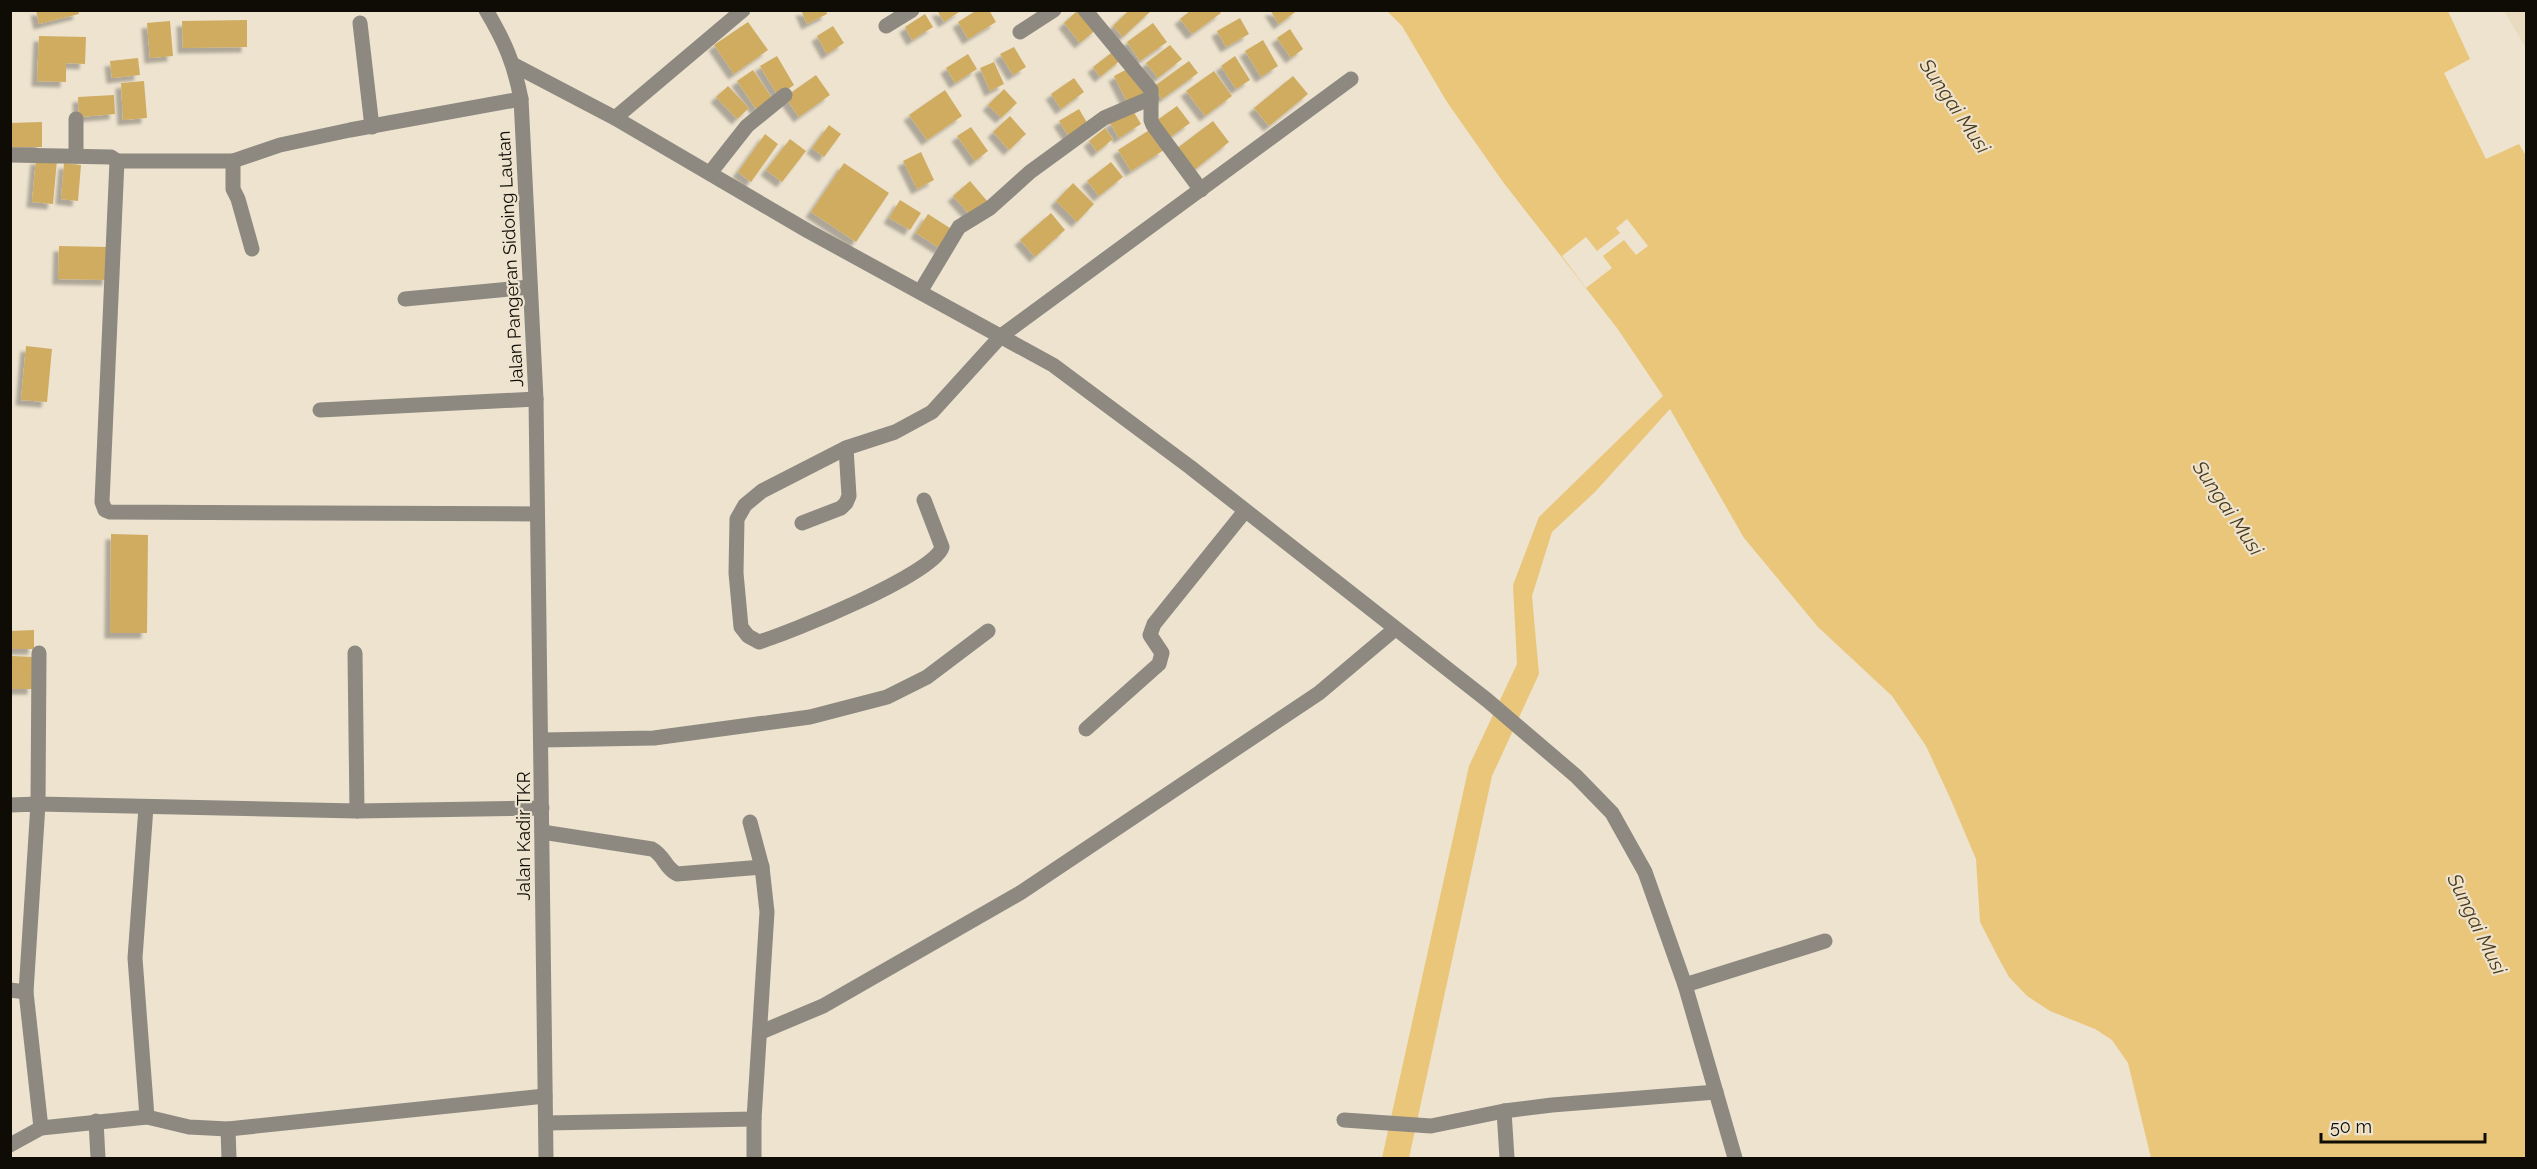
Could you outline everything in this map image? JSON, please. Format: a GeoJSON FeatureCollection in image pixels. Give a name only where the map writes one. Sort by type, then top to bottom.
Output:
{"type":"FeatureCollection","features":[{"type":"Feature","properties":{"kind":"street","name":"Jalan Pangeran Sidoing Lautan"},"geometry":{"type":"LineString","coordinates":[[486,10],[506,45],[514,65],[521,99],[536,399],[537,513]]}},
{"type":"Feature","properties":{"kind":"street"},"geometry":{"type":"LineString","coordinates":[[615,118],[743,10]]}},
{"type":"Feature","properties":{"kind":"street"},"geometry":{"type":"LineString","coordinates":[[886,26],[912,10]]}},
{"type":"Feature","properties":{"kind":"street"},"geometry":{"type":"LineString","coordinates":[[1020,32],[1054,10]]}},
{"type":"Feature","properties":{"kind":"street"},"geometry":{"type":"LineString","coordinates":[[1086,10],[1151,90],[1153,125],[1201,190]]}},
{"type":"Feature","properties":{"kind":"street"},"geometry":{"type":"LineString","coordinates":[[360,22],[372,127]]}},
{"type":"Feature","properties":{"kind":"street"},"geometry":{"type":"LineString","coordinates":[[514,65],[615,118],[808,231],[1053,365],[1488,700],[1576,776],[1612,813],[1645,872],[1685,985],[1735,1158]]}},
{"type":"Feature","properties":{"kind":"street"},"geometry":{"type":"LineString","coordinates":[[924,500],[942,547],[934,558],[871,597],[778,636],[759,642],[748,636],[741,627],[736,573],[737,519],[745,505],[762,491],[846,448],[895,432],[932,412],[1001,336],[1351,79]]}},
{"type":"Feature","properties":{"kind":"street"},"geometry":{"type":"LineString","coordinates":[[710,173],[747,126],[785,95]]}},
{"type":"Feature","properties":{"kind":"street"},"geometry":{"type":"LineString","coordinates":[[920,292],[959,227],[990,208],[1030,172],[1104,118],[1152,98]]}},
{"type":"Feature","properties":{"kind":"street"},"geometry":{"type":"LineString","coordinates":[[10,155],[111,157],[117,161],[232,161],[280,145],[521,99]]}},
{"type":"Feature","properties":{"kind":"street"},"geometry":{"type":"LineString","coordinates":[[76,118],[76,156]]}},
{"type":"Feature","properties":{"kind":"street"},"geometry":{"type":"LineString","coordinates":[[117,161],[102,502],[105,510],[110,512],[537,513]]}},
{"type":"Feature","properties":{"kind":"street"},"geometry":{"type":"LineString","coordinates":[[232,161],[233,189],[252,249]]}},
{"type":"Feature","properties":{"kind":"street"},"geometry":{"type":"LineString","coordinates":[[405,299],[531,287]]}},
{"type":"Feature","properties":{"kind":"street"},"geometry":{"type":"LineString","coordinates":[[320,410],[536,399]]}},
{"type":"Feature","properties":{"kind":"street"},"geometry":{"type":"LineString","coordinates":[[802,523],[841,508],[846,503],[849,496],[846,448]]}},
{"type":"Feature","properties":{"kind":"street"},"geometry":{"type":"LineString","coordinates":[[1086,729],[1159,664],[1162,653],[1150,635],[1154,624],[1245,511]]}},
{"type":"Feature","properties":{"kind":"street","name":"Jalan Kadir TKR"},"geometry":{"type":"LineString","coordinates":[[537,513],[542,740],[546,1158]]}},
{"type":"Feature","properties":{"kind":"street"},"geometry":{"type":"LineString","coordinates":[[761,1032],[823,1006],[1020,894],[1319,693],[1395,629]]}},
{"type":"Feature","properties":{"kind":"street"},"geometry":{"type":"LineString","coordinates":[[542,740],[654,738],[810,717],[887,697],[927,677],[987,631]]}},
{"type":"Feature","properties":{"kind":"street"},"geometry":{"type":"LineString","coordinates":[[39,653],[38,804],[26,992],[41,1128]]}},
{"type":"Feature","properties":{"kind":"street"},"geometry":{"type":"LineString","coordinates":[[355,653],[357,811]]}},
{"type":"Feature","properties":{"kind":"street"},"geometry":{"type":"LineString","coordinates":[[10,805],[357,811],[542,808]]}},
{"type":"Feature","properties":{"kind":"street"},"geometry":{"type":"LineString","coordinates":[[146,807],[135,958],[147,1118]]}},
{"type":"Feature","properties":{"kind":"street"},"geometry":{"type":"LineString","coordinates":[[750,822],[762,867],[767,912],[754,1119],[754,1158]]}},
{"type":"Feature","properties":{"kind":"street"},"geometry":{"type":"LineString","coordinates":[[542,832],[652,849],[660,853],[668,869],[677,874],[762,867]]}},
{"type":"Feature","properties":{"kind":"street"},"geometry":{"type":"LineString","coordinates":[[1685,985],[1825,941]]}},
{"type":"Feature","properties":{"kind":"street"},"geometry":{"type":"LineString","coordinates":[[10,990],[26,992]]}},
{"type":"Feature","properties":{"kind":"street"},"geometry":{"type":"LineString","coordinates":[[1344,1120],[1431,1126],[1504,1111],[1716,1092]]}},
{"type":"Feature","properties":{"kind":"street"},"geometry":{"type":"LineString","coordinates":[[10,1145],[41,1128],[96,1121],[147,1118],[189,1127],[228,1129],[545,1096]]}},
{"type":"Feature","properties":{"kind":"street"},"geometry":{"type":"LineString","coordinates":[[1504,1111],[1507,1158]]}},
{"type":"Feature","properties":{"kind":"street"},"geometry":{"type":"LineString","coordinates":[[546,1123],[754,1119]]}},
{"type":"Feature","properties":{"kind":"street"},"geometry":{"type":"LineString","coordinates":[[96,1121],[98,1158]]}},
{"type":"Feature","properties":{"kind":"street"},"geometry":{"type":"LineString","coordinates":[[228,1129],[229,1158]]}},
{"type":"Feature","properties":{"kind":"shaded area"},"geometry":{"type":"Polygon","coordinates":[[[2504,11],[2526,11],[2526,48],[2504,11]]]}},
{"type":"Feature","properties":{"kind":"water","name":"Sungai Musi"},"geometry":{"type":"Polygon","coordinates":[[[1387,11],[2448,11],[2470,59],[2444,73],[2486,159],[2519,144],[2526,156],[2526,1158],[2151,1158],[2128,1063],[2112,1040],[2095,1029],[2050,1011],[2027,996],[2009,977],[1999,959],[1980,922],[1976,859],[1926,746],[1892,696],[1818,627],[1744,538],[1670,409],[1595,492],[1552,532],[1532,596],[1539,674],[1492,776],[1409,1158],[1382,1158],[1469,766],[1517,664],[1513,585],[1539,517],[1663,396],[1617,328],[1503,182],[1447,102],[1402,26],[1387,11]]]}},
{"type":"Feature","properties":{"kind":"pier"},"geometry":{"type":"Polygon","coordinates":[[[1627,219],[1648,246],[1636,255],[1624,240],[1603,256],[1612,268],[1586,288],[1562,256],[1586,237],[1597,251],[1620,233],[1616,228],[1627,219]]]}},
{"type":"Feature","properties":{"kind":"building"},"geometry":{"type":"Polygon","coordinates":[[[36,10],[78,10],[79,14],[39,24],[36,10]]]}},
{"type":"Feature","properties":{"kind":"building"},"geometry":{"type":"Polygon","coordinates":[[[801,10],[826,10],[827,14],[807,24],[801,10]]]}},
{"type":"Feature","properties":{"kind":"building"},"geometry":{"type":"Polygon","coordinates":[[[937,10],[962,10],[944,22],[937,10]]]}},
{"type":"Feature","properties":{"kind":"building"},"geometry":{"type":"Polygon","coordinates":[[[977,10],[989,10],[996,22],[968,39],[958,22],[977,10]]]}},
{"type":"Feature","properties":{"kind":"building"},"geometry":{"type":"Polygon","coordinates":[[[1078,10],[1097,29],[1080,43],[1064,23],[1078,10]]]}},
{"type":"Feature","properties":{"kind":"building"},"geometry":{"type":"Polygon","coordinates":[[[1129,10],[1152,10],[1123,37],[1113,26],[1129,10]]]}},
{"type":"Feature","properties":{"kind":"building"},"geometry":{"type":"Polygon","coordinates":[[[1191,10],[1219,10],[1221,13],[1192,34],[1180,19],[1191,10]]]}},
{"type":"Feature","properties":{"kind":"building"},"geometry":{"type":"Polygon","coordinates":[[[1270,10],[1298,10],[1279,24],[1270,10]]]}},
{"type":"Feature","properties":{"kind":"building"},"geometry":{"type":"Polygon","coordinates":[[[925,14],[933,27],[912,40],[905,27],[925,14]]]}},
{"type":"Feature","properties":{"kind":"building"},"geometry":{"type":"Polygon","coordinates":[[[1240,18],[1249,34],[1226,47],[1217,31],[1240,18]]]}},
{"type":"Feature","properties":{"kind":"building"},"geometry":{"type":"Polygon","coordinates":[[[247,20],[247,47],[183,48],[182,21],[247,20]]]}},
{"type":"Feature","properties":{"kind":"building"},"geometry":{"type":"Polygon","coordinates":[[[170,21],[173,56],[150,58],[147,23],[170,21]]]}},
{"type":"Feature","properties":{"kind":"building"},"geometry":{"type":"Polygon","coordinates":[[[748,22],[768,50],[734,74],[714,45],[748,22]]]}},
{"type":"Feature","properties":{"kind":"building"},"geometry":{"type":"Polygon","coordinates":[[[1153,23],[1167,42],[1140,61],[1127,42],[1153,23]]]}},
{"type":"Feature","properties":{"kind":"building"},"geometry":{"type":"Polygon","coordinates":[[[833,26],[844,43],[827,54],[817,36],[833,26]]]}},
{"type":"Feature","properties":{"kind":"building"},"geometry":{"type":"Polygon","coordinates":[[[1290,29],[1303,49],[1291,58],[1277,38],[1290,29]]]}},
{"type":"Feature","properties":{"kind":"building"},"geometry":{"type":"Polygon","coordinates":[[[39,36],[86,37],[85,64],[66,63],[66,82],[37,81],[39,36]]]}},
{"type":"Feature","properties":{"kind":"building"},"geometry":{"type":"Polygon","coordinates":[[[1263,40],[1278,66],[1261,77],[1245,51],[1263,40]]]}},
{"type":"Feature","properties":{"kind":"building"},"geometry":{"type":"Polygon","coordinates":[[[1170,45],[1182,59],[1158,78],[1146,63],[1170,45]]]}},
{"type":"Feature","properties":{"kind":"building"},"geometry":{"type":"Polygon","coordinates":[[[1014,47],[1026,67],[1013,75],[1000,54],[1014,47]]]}},
{"type":"Feature","properties":{"kind":"building"},"geometry":{"type":"Polygon","coordinates":[[[1115,50],[1122,59],[1100,77],[1093,67],[1115,50]]]}},
{"type":"Feature","properties":{"kind":"building"},"geometry":{"type":"Polygon","coordinates":[[[968,54],[977,69],[955,83],[946,68],[968,54]]]}},
{"type":"Feature","properties":{"kind":"building"},"geometry":{"type":"Polygon","coordinates":[[[777,56],[794,85],[778,96],[760,66],[777,56]]]}},
{"type":"Feature","properties":{"kind":"building"},"geometry":{"type":"Polygon","coordinates":[[[1235,56],[1250,80],[1236,89],[1221,66],[1235,56]]]}},
{"type":"Feature","properties":{"kind":"building"},"geometry":{"type":"Polygon","coordinates":[[[138,58],[140,75],[112,78],[110,61],[138,58]]]}},
{"type":"Feature","properties":{"kind":"building"},"geometry":{"type":"Polygon","coordinates":[[[1189,61],[1198,73],[1162,99],[1153,87],[1189,61]]]}},
{"type":"Feature","properties":{"kind":"building"},"geometry":{"type":"Polygon","coordinates":[[[994,62],[1004,84],[990,91],[980,68],[994,62]]]}},
{"type":"Feature","properties":{"kind":"building"},"geometry":{"type":"Polygon","coordinates":[[[1131,67],[1145,95],[1128,104],[1114,76],[1131,67]]]}},
{"type":"Feature","properties":{"kind":"building"},"geometry":{"type":"Polygon","coordinates":[[[753,70],[772,98],[756,109],[737,81],[753,70]]]}},
{"type":"Feature","properties":{"kind":"building"},"geometry":{"type":"Polygon","coordinates":[[[1214,71],[1232,96],[1205,116],[1186,91],[1214,71]]]}},
{"type":"Feature","properties":{"kind":"building"},"geometry":{"type":"Polygon","coordinates":[[[816,75],[830,95],[799,117],[785,97],[816,75]]]}},
{"type":"Feature","properties":{"kind":"building"},"geometry":{"type":"Polygon","coordinates":[[[1293,76],[1308,94],[1269,126],[1254,108],[1293,76]]]}},
{"type":"Feature","properties":{"kind":"building"},"geometry":{"type":"Polygon","coordinates":[[[1074,78],[1084,92],[1061,109],[1051,94],[1074,78]]]}},
{"type":"Feature","properties":{"kind":"building"},"geometry":{"type":"Polygon","coordinates":[[[144,81],[147,118],[123,120],[121,83],[144,81]]]}},
{"type":"Feature","properties":{"kind":"building"},"geometry":{"type":"Polygon","coordinates":[[[728,86],[749,108],[737,119],[716,97],[728,86]]]}},
{"type":"Feature","properties":{"kind":"building"},"geometry":{"type":"Polygon","coordinates":[[[1004,89],[1017,103],[1001,118],[988,105],[1004,89]]]}},
{"type":"Feature","properties":{"kind":"building"},"geometry":{"type":"Polygon","coordinates":[[[945,90],[962,116],[927,140],[909,115],[945,90]]]}},
{"type":"Feature","properties":{"kind":"building"},"geometry":{"type":"Polygon","coordinates":[[[114,95],[115,114],[79,117],[78,97],[114,95]]]}},
{"type":"Feature","properties":{"kind":"building"},"geometry":{"type":"Polygon","coordinates":[[[1177,106],[1190,123],[1169,138],[1156,121],[1177,106]]]}},
{"type":"Feature","properties":{"kind":"building"},"geometry":{"type":"Polygon","coordinates":[[[1079,109],[1089,126],[1070,138],[1059,121],[1079,109]]]}},
{"type":"Feature","properties":{"kind":"building"},"geometry":{"type":"Polygon","coordinates":[[[1132,109],[1141,124],[1119,138],[1110,123],[1132,109]]]}},
{"type":"Feature","properties":{"kind":"building"},"geometry":{"type":"Polygon","coordinates":[[[1010,116],[1026,134],[1009,150],[993,132],[1010,116]]]}},
{"type":"Feature","properties":{"kind":"building"},"geometry":{"type":"Polygon","coordinates":[[[1213,121],[1229,142],[1193,171],[1176,149],[1213,121]]]}},
{"type":"Feature","properties":{"kind":"building"},"geometry":{"type":"Polygon","coordinates":[[[42,122],[42,147],[10,147],[10,123],[42,122]]]}},
{"type":"Feature","properties":{"kind":"building"},"geometry":{"type":"Polygon","coordinates":[[[829,125],[841,134],[824,157],[812,148],[829,125]]]}},
{"type":"Feature","properties":{"kind":"building"},"geometry":{"type":"Polygon","coordinates":[[[971,127],[988,151],[975,161],[957,136],[971,127]]]}},
{"type":"Feature","properties":{"kind":"building"},"geometry":{"type":"Polygon","coordinates":[[[1105,128],[1113,139],[1097,152],[1089,141],[1105,128]]]}},
{"type":"Feature","properties":{"kind":"building"},"geometry":{"type":"Polygon","coordinates":[[[1151,129],[1164,150],[1131,171],[1118,150],[1151,129]]]}},
{"type":"Feature","properties":{"kind":"building"},"geometry":{"type":"Polygon","coordinates":[[[765,134],[778,144],[751,182],[738,172],[765,134]]]}},
{"type":"Feature","properties":{"kind":"building"},"geometry":{"type":"Polygon","coordinates":[[[790,139],[806,151],[782,182],[766,170],[790,139]]]}},
{"type":"Feature","properties":{"kind":"building"},"geometry":{"type":"Polygon","coordinates":[[[921,152],[934,180],[917,189],[903,161],[921,152]]]}},
{"type":"Feature","properties":{"kind":"building"},"geometry":{"type":"Polygon","coordinates":[[[36,159],[57,160],[53,204],[32,202],[36,159]]]}},
{"type":"Feature","properties":{"kind":"building"},"geometry":{"type":"Polygon","coordinates":[[[1111,162],[1123,177],[1099,196],[1087,181],[1111,162]]]}},
{"type":"Feature","properties":{"kind":"building"},"geometry":{"type":"Polygon","coordinates":[[[64,163],[81,165],[78,201],[61,199],[64,163]]]}},
{"type":"Feature","properties":{"kind":"building"},"geometry":{"type":"Polygon","coordinates":[[[844,163],[889,193],[856,242],[811,212],[844,163]]]}},
{"type":"Feature","properties":{"kind":"building"},"geometry":{"type":"Polygon","coordinates":[[[970,181],[988,202],[972,217],[953,196],[970,181]]]}},
{"type":"Feature","properties":{"kind":"building"},"geometry":{"type":"Polygon","coordinates":[[[1073,183],[1094,204],[1077,222],[1056,201],[1073,183]]]}},
{"type":"Feature","properties":{"kind":"building"},"geometry":{"type":"Polygon","coordinates":[[[900,200],[921,213],[910,230],[889,218],[900,200]]]}},
{"type":"Feature","properties":{"kind":"building"},"geometry":{"type":"Polygon","coordinates":[[[1051,213],[1065,230],[1035,257],[1020,240],[1051,213]]]}},
{"type":"Feature","properties":{"kind":"building"},"geometry":{"type":"Polygon","coordinates":[[[928,214],[953,230],[941,249],[916,233],[928,214]]]}},
{"type":"Feature","properties":{"kind":"building"},"geometry":{"type":"Polygon","coordinates":[[[59,246],[109,247],[108,280],[58,279],[59,246]]]}},
{"type":"Feature","properties":{"kind":"building"},"geometry":{"type":"Polygon","coordinates":[[[26,346],[52,349],[47,402],[21,400],[26,346]]]}},
{"type":"Feature","properties":{"kind":"building"},"geometry":{"type":"Polygon","coordinates":[[[111,534],[148,535],[147,633],[110,633],[111,534]]]}},
{"type":"Feature","properties":{"kind":"building"},"geometry":{"type":"Polygon","coordinates":[[[34,630],[34,649],[10,649],[10,631],[34,630]]]}},
{"type":"Feature","properties":{"kind":"building"},"geometry":{"type":"Polygon","coordinates":[[[12,656],[34,657],[33,689],[11,689],[12,656]]]}}]}
